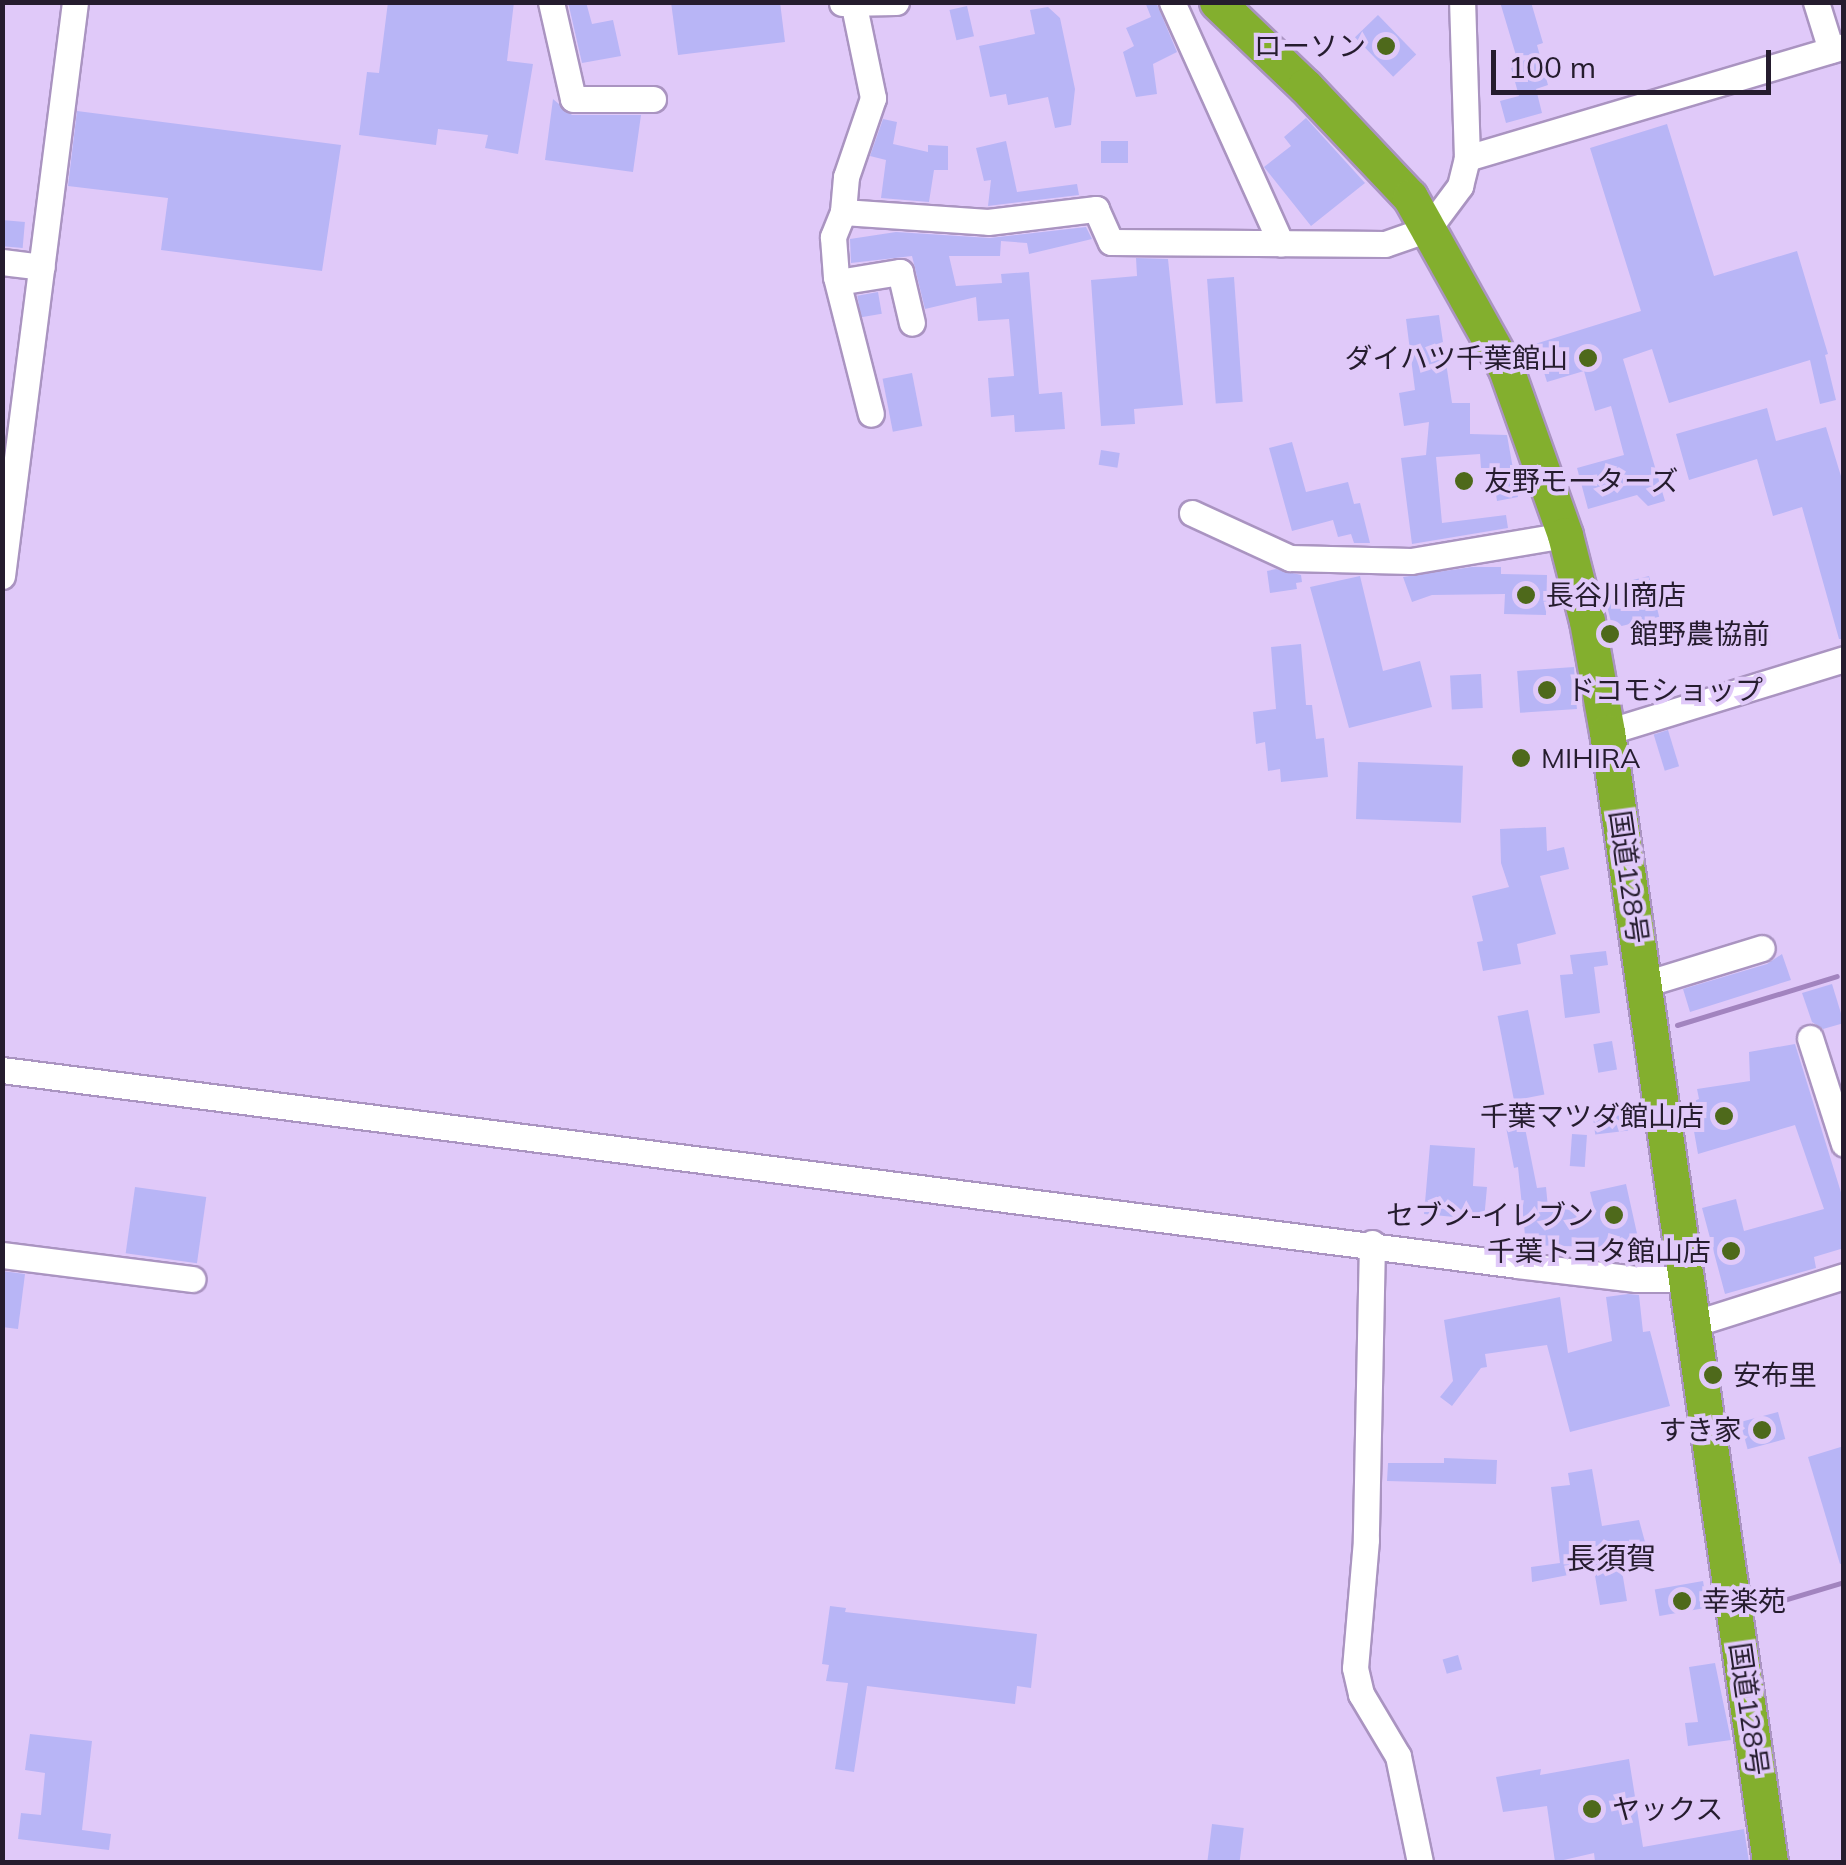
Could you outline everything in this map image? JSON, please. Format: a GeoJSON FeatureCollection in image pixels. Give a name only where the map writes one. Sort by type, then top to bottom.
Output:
{"type":"FeatureCollection","features":[{"type":"Feature","properties":{"kind":"highway","name":"国道128号"},"geometry":{"type":"LineString","coordinates":[[1217,2],[1410,197],[1506,370],[1565,535],[1588,621],[1607,732],[1696,1323],[1770,1862]]}},
{"type":"Feature","properties":{"kind":"street"},"geometry":{"type":"LineString","coordinates":[[2,576],[75,2]]}},
{"type":"Feature","properties":{"kind":"street"},"geometry":{"type":"LineString","coordinates":[[551,2],[573,99],[653,99]]}},
{"type":"Feature","properties":{"kind":"street"},"geometry":{"type":"LineString","coordinates":[[871,414],[838,282],[833,237],[844,212],[846,177],[873,98],[848,4],[896,2]]}},
{"type":"Feature","properties":{"kind":"street"},"geometry":{"type":"LineString","coordinates":[[1172,2],[1281,243]]}},
{"type":"Feature","properties":{"kind":"street"},"geometry":{"type":"LineString","coordinates":[[844,212],[988,222],[1096,208],[1110,242],[1385,244],[1428,230],[1452,203],[1466,158],[1462,2]]}},
{"type":"Feature","properties":{"kind":"street"},"geometry":{"type":"LineString","coordinates":[[1466,158],[1837,48],[1816,2]]}},
{"type":"Feature","properties":{"kind":"street"},"geometry":{"type":"LineString","coordinates":[[2,262],[42,267]]}},
{"type":"Feature","properties":{"kind":"street"},"geometry":{"type":"LineString","coordinates":[[838,282],[900,272],[912,323]]}},
{"type":"Feature","properties":{"kind":"street"},"geometry":{"type":"LineString","coordinates":[[1192,512],[1290,558],[1412,560],[1565,535]]}},
{"type":"Feature","properties":{"kind":"street"},"geometry":{"type":"LineString","coordinates":[[1607,732],[1844,658]]}},
{"type":"Feature","properties":{"kind":"street"},"geometry":{"type":"LineString","coordinates":[[1645,984],[1762,948]]}},
{"type":"Feature","properties":{"kind":"street"},"geometry":{"type":"LineString","coordinates":[[1810,1038],[1844,1144]]}},
{"type":"Feature","properties":{"kind":"street"},"geometry":{"type":"LineString","coordinates":[[2,1070],[1636,1279],[1689,1280]]}},
{"type":"Feature","properties":{"kind":"street"},"geometry":{"type":"LineString","coordinates":[[1372,1244],[1366,1540],[1355,1668],[1361,1694],[1398,1756],[1420,1862]]}},
{"type":"Feature","properties":{"kind":"street"},"geometry":{"type":"LineString","coordinates":[[2,1254],[192,1279]]}},
{"type":"Feature","properties":{"kind":"street"},"geometry":{"type":"LineString","coordinates":[[1696,1323],[1844,1276]]}},
{"type":"Feature","properties":{"kind":"building"},"geometry":{"type":"Polygon","coordinates":[[[388,2],[514,2],[507,61],[533,64],[518,154],[485,148],[488,135],[438,129],[436,145],[359,135],[367,72],[379,73],[388,2]]]}},
{"type":"Feature","properties":{"kind":"building"},"geometry":{"type":"Polygon","coordinates":[[[568,2],[586,2],[592,24],[613,20],[621,56],[582,63],[568,2]]]}},
{"type":"Feature","properties":{"kind":"building"},"geometry":{"type":"Polygon","coordinates":[[[671,2],[780,2],[785,42],[678,55],[671,2]]]}},
{"type":"Feature","properties":{"kind":"building"},"geometry":{"type":"Polygon","coordinates":[[[1145,2],[1156,2],[1177,52],[1153,64],[1157,94],[1136,97],[1123,52],[1134,46],[1126,28],[1151,17],[1145,2]]]}},
{"type":"Feature","properties":{"kind":"building"},"geometry":{"type":"Polygon","coordinates":[[[1500,2],[1531,2],[1543,43],[1537,45],[1548,85],[1536,89],[1542,113],[1506,123],[1500,101],[1519,96],[1510,64],[1518,62],[1500,2]]]}},
{"type":"Feature","properties":{"kind":"building"},"geometry":{"type":"Polygon","coordinates":[[[967,6],[974,36],[956,40],[949,10],[967,6]]]}},
{"type":"Feature","properties":{"kind":"building"},"geometry":{"type":"Polygon","coordinates":[[[1048,7],[1060,18],[1075,89],[1071,125],[1055,128],[1048,97],[1008,105],[1006,94],[990,97],[979,46],[1035,34],[1030,10],[1048,7]]]}},
{"type":"Feature","properties":{"kind":"building","name":"ローソン"},"geometry":{"type":"Polygon","coordinates":[[[1378,15],[1416,55],[1393,77],[1355,37],[1378,15]]]}},
{"type":"Feature","properties":{"kind":"building"},"geometry":{"type":"Polygon","coordinates":[[[553,99],[572,115],[641,115],[633,172],[545,160],[553,99]]]}},
{"type":"Feature","properties":{"kind":"building"},"geometry":{"type":"Polygon","coordinates":[[[77,111],[341,145],[322,271],[161,250],[168,198],[68,186],[77,111]]]}},
{"type":"Feature","properties":{"kind":"building"},"geometry":{"type":"Polygon","coordinates":[[[1306,118],[1365,183],[1311,226],[1264,167],[1291,146],[1284,137],[1306,118]]]}},
{"type":"Feature","properties":{"kind":"building"},"geometry":{"type":"Polygon","coordinates":[[[883,119],[897,122],[893,144],[928,152],[928,145],[948,146],[948,170],[934,170],[929,202],[881,198],[886,160],[870,156],[883,119]]]}},
{"type":"Feature","properties":{"kind":"building"},"geometry":{"type":"Polygon","coordinates":[[[1667,124],[1714,276],[1797,251],[1828,354],[1825,355],[1836,400],[1820,404],[1810,360],[1669,403],[1652,349],[1623,359],[1665,501],[1648,506],[1637,495],[1588,509],[1577,468],[1624,455],[1611,406],[1595,411],[1584,371],[1547,382],[1535,344],[1641,311],[1590,148],[1667,124]]]}},
{"type":"Feature","properties":{"kind":"building"},"geometry":{"type":"Polygon","coordinates":[[[1006,141],[1017,192],[1077,184],[1079,195],[988,206],[991,180],[984,181],[976,148],[1006,141]]]}},
{"type":"Feature","properties":{"kind":"building"},"geometry":{"type":"Polygon","coordinates":[[[1101,141],[1128,141],[1128,163],[1101,163],[1101,141]]]}},
{"type":"Feature","properties":{"kind":"building"},"geometry":{"type":"Polygon","coordinates":[[[2,220],[25,222],[23,248],[2,246],[2,220]]]}},
{"type":"Feature","properties":{"kind":"building"},"geometry":{"type":"Polygon","coordinates":[[[1086,227],[1092,239],[1029,254],[1027,243],[1001,241],[1000,256],[949,256],[956,286],[1002,283],[1001,274],[1029,272],[1039,394],[1062,392],[1065,429],[1015,432],[1014,415],[991,417],[988,378],[1014,376],[1009,319],[978,321],[976,297],[925,309],[912,256],[851,263],[850,239],[896,232],[990,238],[1086,227]]]}},
{"type":"Feature","properties":{"kind":"building"},"geometry":{"type":"Polygon","coordinates":[[[1136,258],[1168,259],[1183,405],[1134,409],[1135,424],[1101,426],[1091,280],[1137,276],[1136,258]]]}},
{"type":"Feature","properties":{"kind":"building"},"geometry":{"type":"Polygon","coordinates":[[[1234,277],[1243,402],[1216,404],[1207,279],[1234,277]]]}},
{"type":"Feature","properties":{"kind":"building"},"geometry":{"type":"Polygon","coordinates":[[[878,292],[882,314],[861,317],[857,296],[878,292]]]}},
{"type":"Feature","properties":{"kind":"building"},"geometry":{"type":"Polygon","coordinates":[[[1439,315],[1452,403],[1470,403],[1470,434],[1507,435],[1518,497],[1497,501],[1492,468],[1481,468],[1480,454],[1436,457],[1442,523],[1506,515],[1508,528],[1412,544],[1401,458],[1426,455],[1429,422],[1404,426],[1399,393],[1415,390],[1406,319],[1439,315]]]}},
{"type":"Feature","properties":{"kind":"building"},"geometry":{"type":"Polygon","coordinates":[[[912,373],[922,426],[893,432],[883,379],[912,373]]]}},
{"type":"Feature","properties":{"kind":"building"},"geometry":{"type":"Polygon","coordinates":[[[1767,408],[1776,441],[1826,427],[1844,486],[1844,639],[1839,639],[1802,507],[1773,516],[1757,459],[1689,480],[1676,434],[1767,408]]]}},
{"type":"Feature","properties":{"kind":"building"},"geometry":{"type":"Polygon","coordinates":[[[1292,442],[1306,492],[1348,482],[1354,504],[1360,503],[1370,543],[1354,543],[1351,534],[1338,537],[1333,520],[1292,531],[1269,448],[1292,442]]]}},
{"type":"Feature","properties":{"kind":"building"},"geometry":{"type":"Polygon","coordinates":[[[1101,450],[1120,453],[1117,468],[1099,465],[1101,450]]]}},
{"type":"Feature","properties":{"kind":"building"},"geometry":{"type":"Polygon","coordinates":[[[1501,567],[1501,574],[1547,575],[1546,615],[1504,614],[1505,594],[1432,595],[1412,602],[1403,577],[1501,567]]]}},
{"type":"Feature","properties":{"kind":"building"},"geometry":{"type":"Polygon","coordinates":[[[1276,569],[1301,575],[1302,582],[1296,583],[1297,589],[1270,593],[1267,571],[1276,569]]]}},
{"type":"Feature","properties":{"kind":"building"},"geometry":{"type":"Polygon","coordinates":[[[1360,576],[1383,671],[1420,661],[1432,707],[1349,728],[1310,587],[1360,576]]]}},
{"type":"Feature","properties":{"kind":"building"},"geometry":{"type":"Polygon","coordinates":[[[1649,576],[1659,617],[1613,628],[1602,588],[1649,576]]]}},
{"type":"Feature","properties":{"kind":"building"},"geometry":{"type":"Polygon","coordinates":[[[1301,644],[1306,705],[1312,705],[1316,739],[1324,738],[1328,777],[1281,782],[1280,769],[1268,771],[1265,742],[1256,744],[1253,712],[1276,709],[1271,647],[1301,644]]]}},
{"type":"Feature","properties":{"kind":"building","name":"ドコモショップ"},"geometry":{"type":"Polygon","coordinates":[[[1574,667],[1577,709],[1520,713],[1517,671],[1574,667]]]}},
{"type":"Feature","properties":{"kind":"building"},"geometry":{"type":"Polygon","coordinates":[[[1481,674],[1483,708],[1452,710],[1450,676],[1481,674]]]}},
{"type":"Feature","properties":{"kind":"building"},"geometry":{"type":"Polygon","coordinates":[[[1668,730],[1679,766],[1665,771],[1654,734],[1668,730]]]}},
{"type":"Feature","properties":{"kind":"building"},"geometry":{"type":"Polygon","coordinates":[[[1358,762],[1463,766],[1461,823],[1356,819],[1358,762]]]}},
{"type":"Feature","properties":{"kind":"building"},"geometry":{"type":"Polygon","coordinates":[[[1546,827],[1547,851],[1564,847],[1569,869],[1540,876],[1556,934],[1517,944],[1521,964],[1483,971],[1477,942],[1483,941],[1472,896],[1509,887],[1501,863],[1500,829],[1546,827]]]}},
{"type":"Feature","properties":{"kind":"building"},"geometry":{"type":"Polygon","coordinates":[[[1606,951],[1608,965],[1594,967],[1600,1013],[1565,1018],[1560,975],[1573,974],[1570,955],[1606,951]]]}},
{"type":"Feature","properties":{"kind":"building"},"geometry":{"type":"Polygon","coordinates":[[[1782,954],[1791,980],[1690,1012],[1683,989],[1767,964],[1782,954]]]}},
{"type":"Feature","properties":{"kind":"building"},"geometry":{"type":"Polygon","coordinates":[[[1832,984],[1844,1023],[1823,1029],[1812,1022],[1802,993],[1832,984]]]}},
{"type":"Feature","properties":{"kind":"building"},"geometry":{"type":"Polygon","coordinates":[[[1528,1010],[1544,1094],[1514,1100],[1498,1016],[1528,1010]]]}},
{"type":"Feature","properties":{"kind":"building"},"geometry":{"type":"Polygon","coordinates":[[[1612,1041],[1617,1070],[1598,1073],[1593,1044],[1612,1041]]]}},
{"type":"Feature","properties":{"kind":"building"},"geometry":{"type":"Polygon","coordinates":[[[1795,1044],[1844,1202],[1844,1248],[1814,1257],[1816,1268],[1725,1294],[1702,1208],[1736,1199],[1744,1231],[1824,1209],[1795,1125],[1698,1154],[1689,1103],[1699,1099],[1697,1089],[1750,1081],[1749,1052],[1795,1044]]]}},
{"type":"Feature","properties":{"kind":"building"},"geometry":{"type":"Polygon","coordinates":[[[1631,1114],[1633,1130],[1595,1135],[1593,1119],[1631,1114]]]}},
{"type":"Feature","properties":{"kind":"building"},"geometry":{"type":"Polygon","coordinates":[[[1523,1118],[1537,1188],[1546,1187],[1548,1208],[1595,1212],[1590,1192],[1626,1184],[1638,1238],[1599,1247],[1526,1245],[1518,1167],[1514,1168],[1505,1122],[1523,1118]]]}},
{"type":"Feature","properties":{"kind":"building"},"geometry":{"type":"Polygon","coordinates":[[[1572,1134],[1587,1135],[1585,1167],[1570,1166],[1572,1134]]]}},
{"type":"Feature","properties":{"kind":"building"},"geometry":{"type":"Polygon","coordinates":[[[1430,1145],[1475,1148],[1473,1186],[1487,1187],[1484,1220],[1424,1214],[1430,1145]]]}},
{"type":"Feature","properties":{"kind":"building"},"geometry":{"type":"Polygon","coordinates":[[[135,1187],[206,1197],[197,1263],[126,1253],[135,1187]]]}},
{"type":"Feature","properties":{"kind":"building"},"geometry":{"type":"Polygon","coordinates":[[[2,1271],[25,1274],[18,1329],[2,1327],[2,1271]]]}},
{"type":"Feature","properties":{"kind":"building"},"geometry":{"type":"Polygon","coordinates":[[[1639,1295],[1643,1332],[1650,1331],[1670,1406],[1570,1432],[1547,1345],[1485,1354],[1487,1367],[1481,1368],[1452,1406],[1440,1397],[1453,1381],[1444,1320],[1560,1297],[1568,1353],[1612,1341],[1606,1297],[1639,1295]]]}},
{"type":"Feature","properties":{"kind":"building","name":"すき家"},"geometry":{"type":"Polygon","coordinates":[[[1778,1412],[1785,1439],[1748,1449],[1740,1422],[1778,1412]]]}},
{"type":"Feature","properties":{"kind":"building"},"geometry":{"type":"Polygon","coordinates":[[[1844,1446],[1844,1563],[1840,1564],[1808,1457],[1844,1446]]]}},
{"type":"Feature","properties":{"kind":"building"},"geometry":{"type":"Polygon","coordinates":[[[1444,1458],[1497,1460],[1496,1484],[1387,1481],[1388,1463],[1444,1463],[1444,1458]]]}},
{"type":"Feature","properties":{"kind":"building"},"geometry":{"type":"Polygon","coordinates":[[[1592,1469],[1602,1526],[1639,1520],[1645,1542],[1618,1547],[1627,1601],[1600,1605],[1594,1570],[1532,1582],[1531,1567],[1560,1563],[1551,1487],[1570,1485],[1568,1473],[1592,1469]]]}},
{"type":"Feature","properties":{"kind":"building"},"geometry":{"type":"Polygon","coordinates":[[[1703,1581],[1708,1608],[1659,1616],[1655,1590],[1703,1581]]]}},
{"type":"Feature","properties":{"kind":"building"},"geometry":{"type":"Polygon","coordinates":[[[830,1606],[846,1608],[845,1612],[1037,1634],[1031,1688],[1017,1686],[1015,1704],[867,1686],[854,1772],[835,1769],[848,1683],[826,1681],[829,1665],[822,1664],[830,1606]]]}},
{"type":"Feature","properties":{"kind":"building"},"geometry":{"type":"Polygon","coordinates":[[[1458,1655],[1462,1669],[1447,1674],[1443,1659],[1458,1655]]]}},
{"type":"Feature","properties":{"kind":"building"},"geometry":{"type":"Polygon","coordinates":[[[1715,1663],[1731,1740],[1688,1746],[1685,1723],[1698,1722],[1689,1667],[1715,1663]]]}},
{"type":"Feature","properties":{"kind":"building"},"geometry":{"type":"Polygon","coordinates":[[[30,1734],[92,1741],[82,1830],[111,1834],[109,1850],[18,1839],[21,1813],[41,1815],[45,1773],[25,1770],[30,1734]]]}},
{"type":"Feature","properties":{"kind":"building"},"geometry":{"type":"Polygon","coordinates":[[[1629,1759],[1643,1847],[1744,1829],[1749,1862],[1595,1862],[1594,1853],[1555,1862],[1547,1806],[1503,1812],[1496,1777],[1541,1769],[1540,1775],[1629,1759]]]}},
{"type":"Feature","properties":{"kind":"building"},"geometry":{"type":"Polygon","coordinates":[[[1212,1824],[1244,1828],[1240,1862],[1207,1862],[1212,1824]]]}},
{"type":"Feature","properties":{"kind":"waterway"},"geometry":{"type":"LineString","coordinates":[[1677,1025],[1837,976]]}},
{"type":"Feature","properties":{"kind":"waterway"},"geometry":{"type":"LineString","coordinates":[[1764,1606],[1844,1582]]}},
{"type":"Feature","properties":{"kind":"place","name":"ローソン"},"geometry":{"type":"Point","coordinates":[1386,46]}},
{"type":"Feature","properties":{"kind":"place","name":"ダイハツ千葉館山"},"geometry":{"type":"Point","coordinates":[1588,358]}},
{"type":"Feature","properties":{"kind":"place","name":"友野モーターズ"},"geometry":{"type":"Point","coordinates":[1464,481]}},
{"type":"Feature","properties":{"kind":"place","name":"長谷川商店"},"geometry":{"type":"Point","coordinates":[1526,595]}},
{"type":"Feature","properties":{"kind":"place","name":"館野農協前"},"geometry":{"type":"Point","coordinates":[1610,634]}},
{"type":"Feature","properties":{"kind":"place","name":"ドコモショップ"},"geometry":{"type":"Point","coordinates":[1547,690]}},
{"type":"Feature","properties":{"kind":"place","name":"MIHIRA"},"geometry":{"type":"Point","coordinates":[1521,758]}},
{"type":"Feature","properties":{"kind":"place","name":"千葉マツダ館山店"},"geometry":{"type":"Point","coordinates":[1724,1116]}},
{"type":"Feature","properties":{"kind":"place","name":"セブン-イレブン"},"geometry":{"type":"Point","coordinates":[1614,1215]}},
{"type":"Feature","properties":{"kind":"place","name":"千葉トヨタ館山店"},"geometry":{"type":"Point","coordinates":[1731,1251]}},
{"type":"Feature","properties":{"kind":"place","name":"安布里"},"geometry":{"type":"Point","coordinates":[1713,1375]}},
{"type":"Feature","properties":{"kind":"place","name":"すき家"},"geometry":{"type":"Point","coordinates":[1762,1430]}},
{"type":"Feature","properties":{"kind":"place","name":"幸楽苑"},"geometry":{"type":"Point","coordinates":[1682,1601]}},
{"type":"Feature","properties":{"kind":"place","name":"ヤックス"},"geometry":{"type":"Point","coordinates":[1592,1809]}},
{"type":"Feature","properties":{"kind":"district","name":"長須賀"},"geometry":{"type":"Point","coordinates":[1611,1558]}}]}
